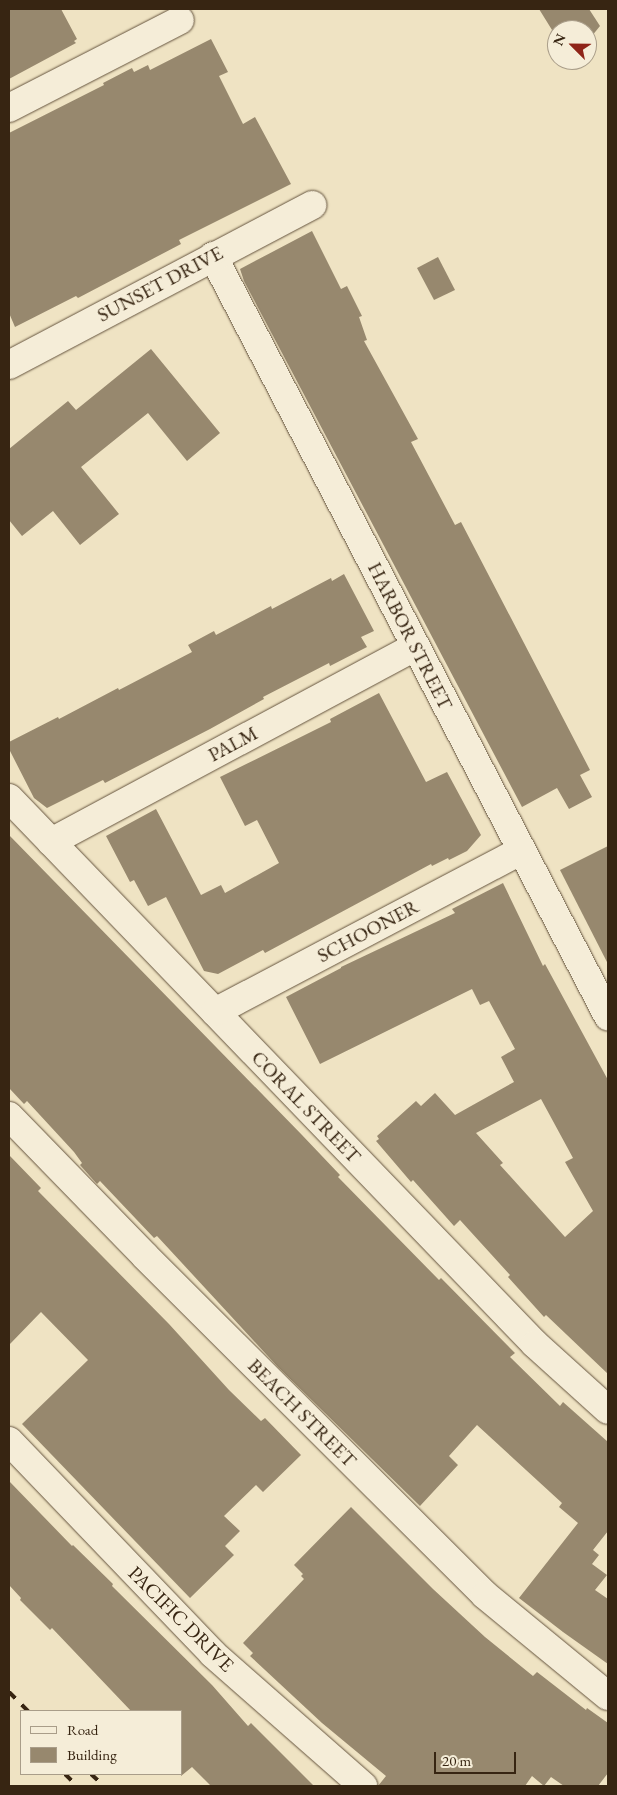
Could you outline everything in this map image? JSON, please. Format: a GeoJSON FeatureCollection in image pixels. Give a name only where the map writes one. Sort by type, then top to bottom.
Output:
{"type":"FeatureCollection","features":[{"type":"Feature","properties":{"kind":"street"},"geometry":{"type":"LineString","coordinates":[[9,108],[180,20]]}},
{"type":"Feature","properties":{"kind":"street","name":"SUNSET DRIVE"},"geometry":{"type":"LineString","coordinates":[[9,365],[312,205]]}},
{"type":"Feature","properties":{"kind":"street","name":"HARBOR STREET"},"geometry":{"type":"LineString","coordinates":[[213,256],[608,1016]]}},
{"type":"Feature","properties":{"kind":"street","name":"PALM"},"geometry":{"type":"LineString","coordinates":[[50,842],[416,646]]}},
{"type":"Feature","properties":{"kind":"street","name":"CORAL STREET"},"geometry":{"type":"LineString","coordinates":[[9,798],[535,1344],[608,1410]]}},
{"type":"Feature","properties":{"kind":"street","name":"SCHOONER"},"geometry":{"type":"LineString","coordinates":[[215,1012],[521,851]]}},
{"type":"Feature","properties":{"kind":"street","name":"BEACH STREET"},"geometry":{"type":"LineString","coordinates":[[9,1116],[145,1256],[485,1595],[608,1696]]}},
{"type":"Feature","properties":{"kind":"street","name":"PACIFIC DRIVE"},"geometry":{"type":"LineString","coordinates":[[9,1442],[213,1654],[363,1786]]}},
{"type":"Feature","properties":{"kind":"building"},"geometry":{"type":"Polygon","coordinates":[[[9,9],[61,9],[77,39],[74,41],[76,43],[9,79],[9,9]]]}},
{"type":"Feature","properties":{"kind":"building"},"geometry":{"type":"Polygon","coordinates":[[[539,9],[589,9],[596,20],[547,20],[547,22],[539,9]]]}},
{"type":"Feature","properties":{"kind":"building"},"geometry":{"type":"Polygon","coordinates":[[[211,39],[228,72],[219,76],[243,124],[255,117],[291,184],[179,240],[181,244],[78,298],[76,296],[15,327],[9,313],[9,133],[104,85],[103,83],[132,68],[134,72],[148,65],[150,70],[211,39]]]}},
{"type":"Feature","properties":{"kind":"building"},"geometry":{"type":"Polygon","coordinates":[[[312,231],[341,289],[347,286],[362,316],[359,317],[367,340],[364,341],[418,439],[411,442],[455,525],[461,522],[590,770],[580,775],[592,797],[569,809],[557,788],[522,807],[244,281],[240,269],[312,231]]]}},
{"type":"Feature","properties":{"kind":"building"},"geometry":{"type":"Polygon","coordinates":[[[438,257],[455,290],[434,300],[417,268],[438,257]]]}},
{"type":"Feature","properties":{"kind":"building"},"geometry":{"type":"Polygon","coordinates":[[[151,349],[220,433],[187,461],[148,413],[81,467],[119,514],[80,545],[53,511],[22,536],[9,520],[9,449],[68,401],[76,410],[151,349]]]}},
{"type":"Feature","properties":{"kind":"building"},"geometry":{"type":"Polygon","coordinates":[[[344,574],[374,631],[361,637],[367,647],[330,666],[329,663],[263,697],[264,699],[210,729],[105,783],[103,780],[47,808],[34,798],[9,749],[9,742],[58,717],[59,719],[118,688],[119,690],[192,652],[188,645],[214,631],[216,635],[271,606],[272,609],[331,578],[332,581],[344,574]]]}},
{"type":"Feature","properties":{"kind":"building"},"geometry":{"type":"Polygon","coordinates":[[[379,693],[426,782],[447,772],[481,835],[467,851],[449,860],[448,858],[432,866],[431,864],[265,953],[263,950],[218,974],[204,971],[166,897],[148,906],[134,880],[130,882],[106,836],[156,809],[201,895],[221,885],[225,893],[279,863],[257,820],[245,826],[220,777],[331,722],[330,719],[379,693]]]}},
{"type":"Feature","properties":{"kind":"building"},"geometry":{"type":"Polygon","coordinates":[[[9,835],[302,1135],[340,1175],[338,1177],[439,1280],[441,1278],[515,1353],[510,1357],[560,1406],[563,1402],[608,1442],[608,1531],[593,1550],[599,1555],[592,1564],[607,1575],[595,1590],[608,1599],[608,1664],[519,1598],[578,1523],[559,1507],[562,1503],[477,1425],[449,1456],[458,1465],[420,1506],[278,1367],[157,1236],[154,1238],[100,1181],[97,1184],[80,1165],[82,1163],[74,1152],[27,1101],[24,1104],[9,1088],[9,835]]]}},
{"type":"Feature","properties":{"kind":"building"},"geometry":{"type":"Polygon","coordinates":[[[608,846],[608,964],[560,870],[608,846]]]}},
{"type":"Feature","properties":{"kind":"building"},"geometry":{"type":"Polygon","coordinates":[[[503,883],[543,966],[545,964],[608,1080],[608,1374],[546,1315],[544,1317],[508,1277],[510,1275],[460,1220],[454,1226],[413,1180],[411,1182],[376,1141],[379,1139],[377,1136],[416,1101],[421,1106],[435,1093],[455,1115],[514,1082],[501,1057],[515,1049],[489,1001],[480,1005],[472,989],[320,1064],[286,997],[341,967],[455,913],[452,909],[503,883]],[[541,1099],[476,1133],[503,1163],[500,1165],[565,1237],[593,1211],[565,1162],[573,1158],[541,1099]]]}},
{"type":"Feature","properties":{"kind":"building"},"geometry":{"type":"Polygon","coordinates":[[[9,1155],[41,1188],[38,1191],[169,1324],[229,1390],[261,1421],[265,1418],[301,1455],[263,1492],[256,1485],[224,1516],[240,1531],[225,1546],[234,1555],[190,1598],[22,1424],[88,1360],[41,1312],[9,1345],[9,1155]]]}},
{"type":"Feature","properties":{"kind":"building"},"geometry":{"type":"Polygon","coordinates":[[[9,1481],[212,1685],[248,1726],[251,1723],[314,1786],[211,1786],[192,1767],[181,1776],[182,1710],[130,1710],[52,1628],[50,1630],[20,1600],[21,1598],[9,1585],[9,1481]]]}},
{"type":"Feature","properties":{"kind":"building"},"geometry":{"type":"Polygon","coordinates":[[[351,1507],[433,1589],[485,1637],[533,1676],[537,1672],[586,1710],[587,1708],[608,1723],[608,1773],[598,1786],[564,1786],[551,1777],[544,1786],[532,1776],[525,1786],[378,1786],[386,1776],[322,1723],[250,1656],[253,1653],[243,1643],[304,1579],[301,1576],[303,1574],[294,1565],[351,1507]]]}},
{"type":"Feature","properties":{"kind":"railway"},"geometry":{"type":"LineString","coordinates":[[9,1692],[27,1710]]}},
{"type":"Feature","properties":{"kind":"railway"},"geometry":{"type":"LineString","coordinates":[[66,1775],[77,1786]]}},
{"type":"Feature","properties":{"kind":"railway"},"geometry":{"type":"LineString","coordinates":[[92,1775],[104,1786]]}}]}
